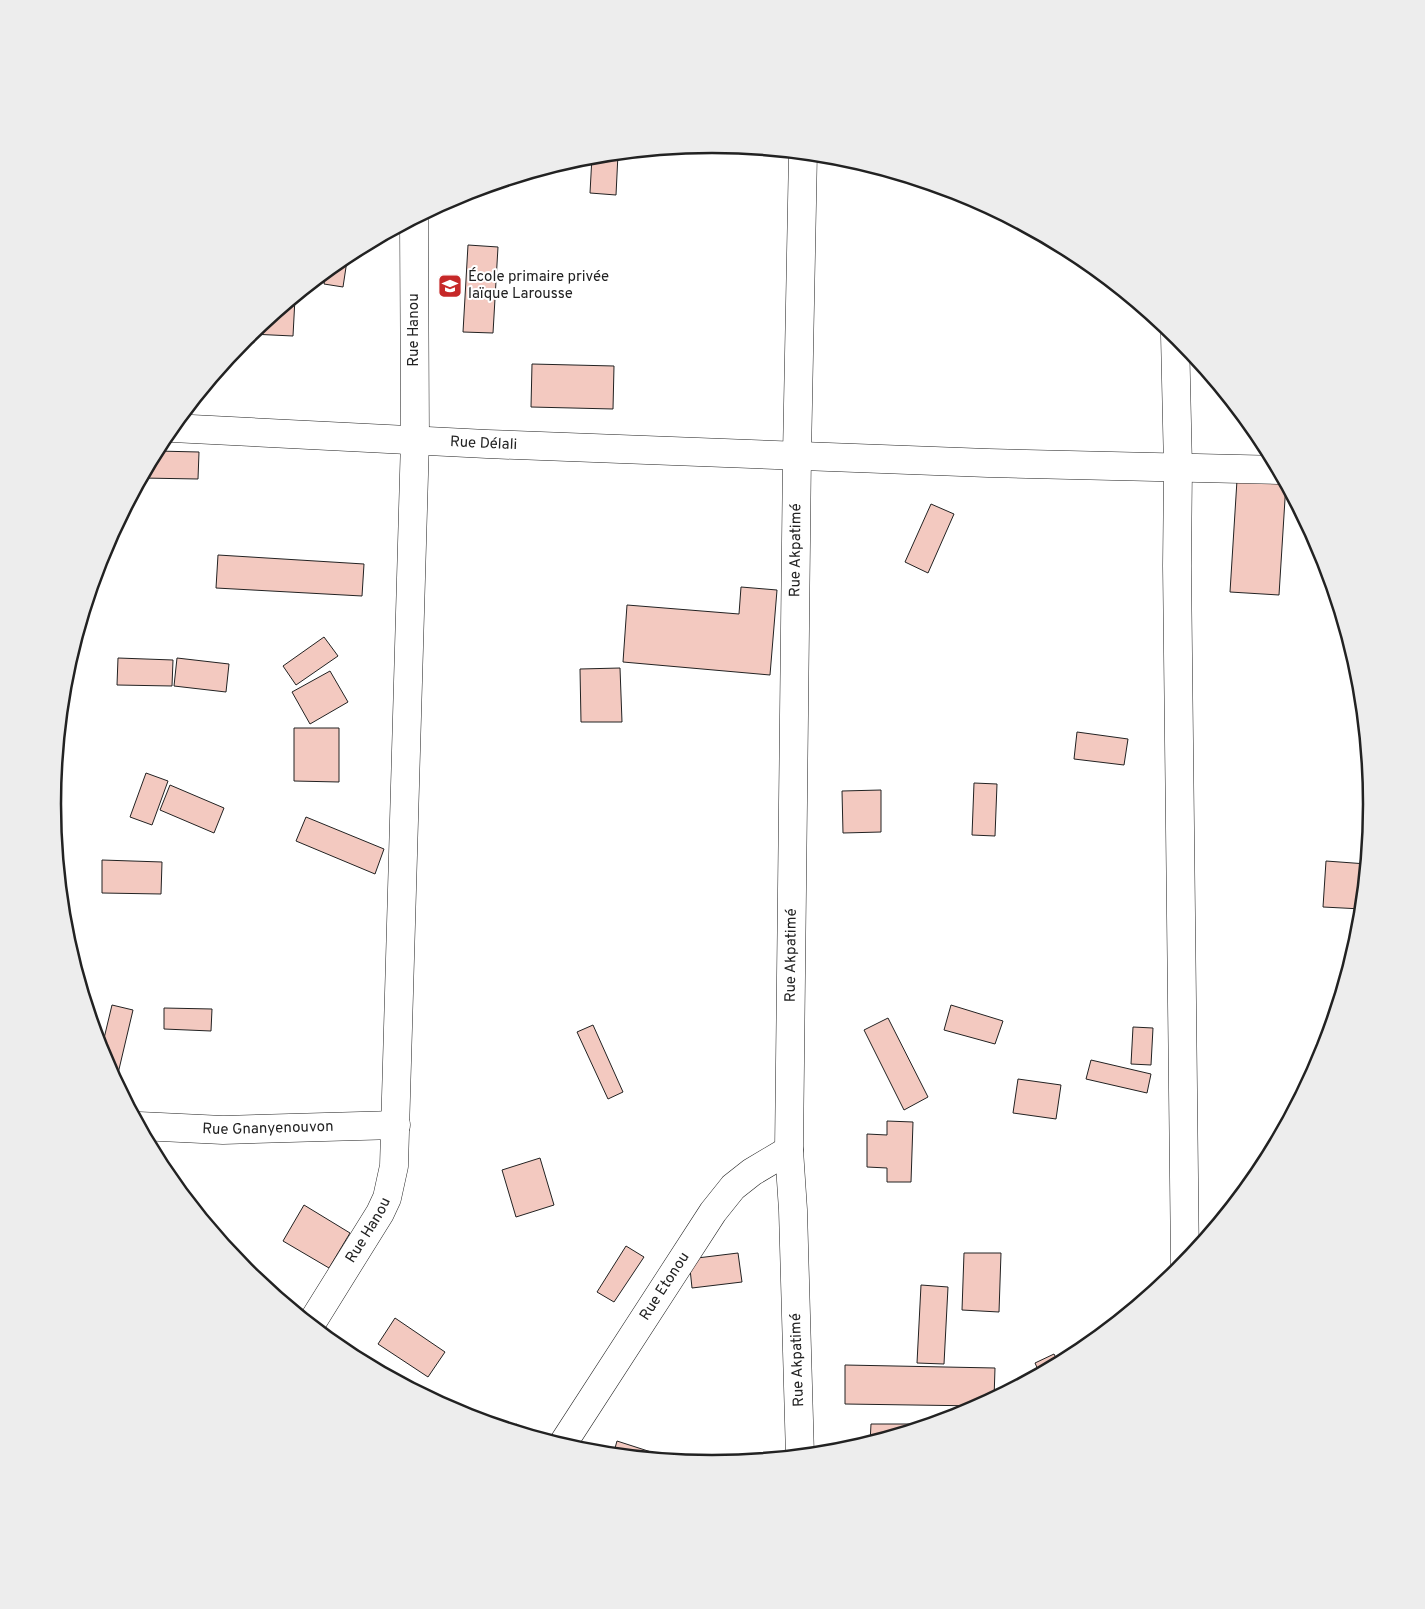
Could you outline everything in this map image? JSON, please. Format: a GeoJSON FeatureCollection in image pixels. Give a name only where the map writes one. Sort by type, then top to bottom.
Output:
{"type":"FeatureCollection","features":[{"type":"Feature","properties":{"kind":"street","name":"Rue Akpatimé"},"geometry":{"type":"LineString","coordinates":[[800,1450],[789,1150],[797,455],[803,160]]}},
{"type":"Feature","properties":{"kind":"street","name":"Rue Hanou"},"geometry":{"type":"LineString","coordinates":[[314,1319],[380,1213],[387,1198],[394,1166],[415,440],[414,226]]}},
{"type":"Feature","properties":{"kind":"street"},"geometry":{"type":"LineString","coordinates":[[1175,346],[1185,1252]]}},
{"type":"Feature","properties":{"kind":"street","name":"Rue Délali"},"geometry":{"type":"LineString","coordinates":[[181,428],[415,440],[988,463],[1270,470]]}},
{"type":"Feature","properties":{"kind":"street","name":"Rue Gnanyenouvon"},"geometry":{"type":"LineString","coordinates":[[147,1126],[223,1130],[396,1125]]}},
{"type":"Feature","properties":{"kind":"street","name":"Rue Etonou"},"geometry":{"type":"LineString","coordinates":[[566,1439],[714,1212],[739,1182],[789,1150]]}},
{"type":"Feature","properties":{"kind":"building"},"geometry":{"type":"Polygon","coordinates":[[[618,161],[616,195],[590,193],[592,165],[618,161]]]}},
{"type":"Feature","properties":{"kind":"building"},"geometry":{"type":"Polygon","coordinates":[[[468,245],[498,247],[493,333],[463,332],[468,245]]]}},
{"type":"Feature","properties":{"kind":"building"},"geometry":{"type":"Polygon","coordinates":[[[346,266],[343,287],[324,284],[324,282],[346,266]]]}},
{"type":"Feature","properties":{"kind":"building"},"geometry":{"type":"Polygon","coordinates":[[[295,306],[293,336],[262,335],[295,306]]]}},
{"type":"Feature","properties":{"kind":"building"},"geometry":{"type":"Polygon","coordinates":[[[532,364],[614,366],[613,409],[531,407],[532,364]]]}},
{"type":"Feature","properties":{"kind":"building"},"geometry":{"type":"Polygon","coordinates":[[[166,451],[199,452],[198,479],[150,478],[166,451]]]}},
{"type":"Feature","properties":{"kind":"building"},"geometry":{"type":"Polygon","coordinates":[[[1237,480],[1278,483],[1285,495],[1279,595],[1230,592],[1237,480]]]}},
{"type":"Feature","properties":{"kind":"building"},"geometry":{"type":"Polygon","coordinates":[[[931,504],[954,514],[928,573],[905,562],[931,504]]]}},
{"type":"Feature","properties":{"kind":"building"},"geometry":{"type":"Polygon","coordinates":[[[218,555],[364,564],[362,596],[216,588],[218,555]]]}},
{"type":"Feature","properties":{"kind":"building"},"geometry":{"type":"Polygon","coordinates":[[[741,587],[777,590],[770,675],[623,662],[627,605],[739,614],[741,587]]]}},
{"type":"Feature","properties":{"kind":"building"},"geometry":{"type":"Polygon","coordinates":[[[324,637],[338,656],[296,685],[283,666],[324,637]]]}},
{"type":"Feature","properties":{"kind":"building"},"geometry":{"type":"Polygon","coordinates":[[[118,658],[173,660],[172,686],[117,685],[118,658]]]}},
{"type":"Feature","properties":{"kind":"building"},"geometry":{"type":"Polygon","coordinates":[[[177,658],[229,664],[226,692],[174,686],[177,658]]]}},
{"type":"Feature","properties":{"kind":"building"},"geometry":{"type":"Polygon","coordinates":[[[620,668],[622,722],[581,722],[580,669],[620,668]]]}},
{"type":"Feature","properties":{"kind":"building"},"geometry":{"type":"Polygon","coordinates":[[[330,671],[348,702],[310,724],[292,692],[330,671]]]}},
{"type":"Feature","properties":{"kind":"building"},"geometry":{"type":"Polygon","coordinates":[[[294,728],[339,728],[339,782],[294,781],[294,728]]]}},
{"type":"Feature","properties":{"kind":"building"},"geometry":{"type":"Polygon","coordinates":[[[1077,732],[1128,739],[1124,765],[1074,759],[1077,732]]]}},
{"type":"Feature","properties":{"kind":"building"},"geometry":{"type":"Polygon","coordinates":[[[146,773],[168,781],[152,825],[130,817],[146,773]]]}},
{"type":"Feature","properties":{"kind":"building"},"geometry":{"type":"Polygon","coordinates":[[[974,783],[997,784],[995,836],[972,835],[974,783]]]}},
{"type":"Feature","properties":{"kind":"building"},"geometry":{"type":"Polygon","coordinates":[[[170,785],[224,808],[214,833],[160,810],[170,785]]]}},
{"type":"Feature","properties":{"kind":"building"},"geometry":{"type":"Polygon","coordinates":[[[881,790],[881,832],[843,833],[842,791],[881,790]]]}},
{"type":"Feature","properties":{"kind":"building"},"geometry":{"type":"Polygon","coordinates":[[[306,817],[384,849],[375,874],[296,841],[306,817]]]}},
{"type":"Feature","properties":{"kind":"building"},"geometry":{"type":"Polygon","coordinates":[[[102,860],[162,862],[161,894],[102,893],[102,860]]]}},
{"type":"Feature","properties":{"kind":"building"},"geometry":{"type":"Polygon","coordinates":[[[1326,861],[1360,864],[1355,909],[1323,907],[1326,861]]]}},
{"type":"Feature","properties":{"kind":"building"},"geometry":{"type":"Polygon","coordinates":[[[112,1005],[133,1010],[119,1071],[104,1037],[112,1005]]]}},
{"type":"Feature","properties":{"kind":"building"},"geometry":{"type":"Polygon","coordinates":[[[951,1005],[1003,1021],[995,1044],[944,1030],[951,1005]]]}},
{"type":"Feature","properties":{"kind":"building"},"geometry":{"type":"Polygon","coordinates":[[[164,1008],[212,1009],[211,1031],[164,1029],[164,1008]]]}},
{"type":"Feature","properties":{"kind":"building"},"geometry":{"type":"Polygon","coordinates":[[[888,1018],[928,1097],[904,1110],[864,1030],[888,1018]]]}},
{"type":"Feature","properties":{"kind":"building"},"geometry":{"type":"Polygon","coordinates":[[[593,1025],[623,1092],[608,1099],[577,1032],[593,1025]]]}},
{"type":"Feature","properties":{"kind":"building"},"geometry":{"type":"Polygon","coordinates":[[[1133,1027],[1153,1028],[1151,1065],[1131,1064],[1133,1027]]]}},
{"type":"Feature","properties":{"kind":"building"},"geometry":{"type":"Polygon","coordinates":[[[1091,1060],[1151,1074],[1147,1093],[1086,1079],[1091,1060]]]}},
{"type":"Feature","properties":{"kind":"building"},"geometry":{"type":"Polygon","coordinates":[[[1018,1079],[1061,1085],[1056,1119],[1013,1113],[1018,1079]]]}},
{"type":"Feature","properties":{"kind":"building"},"geometry":{"type":"Polygon","coordinates":[[[887,1121],[913,1122],[911,1182],[887,1182],[887,1168],[867,1167],[867,1134],[887,1135],[887,1121]]]}},
{"type":"Feature","properties":{"kind":"building"},"geometry":{"type":"Polygon","coordinates":[[[540,1158],[554,1205],[516,1217],[502,1170],[540,1158]]]}},
{"type":"Feature","properties":{"kind":"building"},"geometry":{"type":"Polygon","coordinates":[[[304,1205],[350,1233],[329,1268],[283,1241],[304,1205]]]}},
{"type":"Feature","properties":{"kind":"building"},"geometry":{"type":"Polygon","coordinates":[[[626,1246],[644,1257],[614,1302],[597,1292],[626,1246]]]}},
{"type":"Feature","properties":{"kind":"building"},"geometry":{"type":"Polygon","coordinates":[[[738,1253],[742,1282],[692,1288],[689,1259],[738,1253]]]}},
{"type":"Feature","properties":{"kind":"building"},"geometry":{"type":"Polygon","coordinates":[[[964,1253],[1001,1253],[999,1312],[962,1310],[964,1253]]]}},
{"type":"Feature","properties":{"kind":"building"},"geometry":{"type":"Polygon","coordinates":[[[921,1285],[948,1287],[944,1364],[917,1363],[921,1285]]]}},
{"type":"Feature","properties":{"kind":"building"},"geometry":{"type":"Polygon","coordinates":[[[395,1318],[445,1352],[428,1377],[378,1344],[395,1318]]]}},
{"type":"Feature","properties":{"kind":"building"},"geometry":{"type":"Polygon","coordinates":[[[1054,1354],[1056,1357],[1037,1368],[1035,1363],[1054,1354]]]}},
{"type":"Feature","properties":{"kind":"building"},"geometry":{"type":"Polygon","coordinates":[[[845,1365],[995,1368],[994,1392],[963,1406],[845,1404],[845,1365]]]}},
{"type":"Feature","properties":{"kind":"building"},"geometry":{"type":"Polygon","coordinates":[[[871,1424],[913,1424],[881,1434],[870,1436],[871,1424]]]}},
{"type":"Feature","properties":{"kind":"building"},"geometry":{"type":"Polygon","coordinates":[[[617,1441],[652,1452],[627,1450],[615,1448],[617,1441]]]}},
{"type":"Feature","properties":{"kind":"place","name":"École primaire privée laïque Larousse"},"geometry":{"type":"Point","coordinates":[450,286]}}]}
